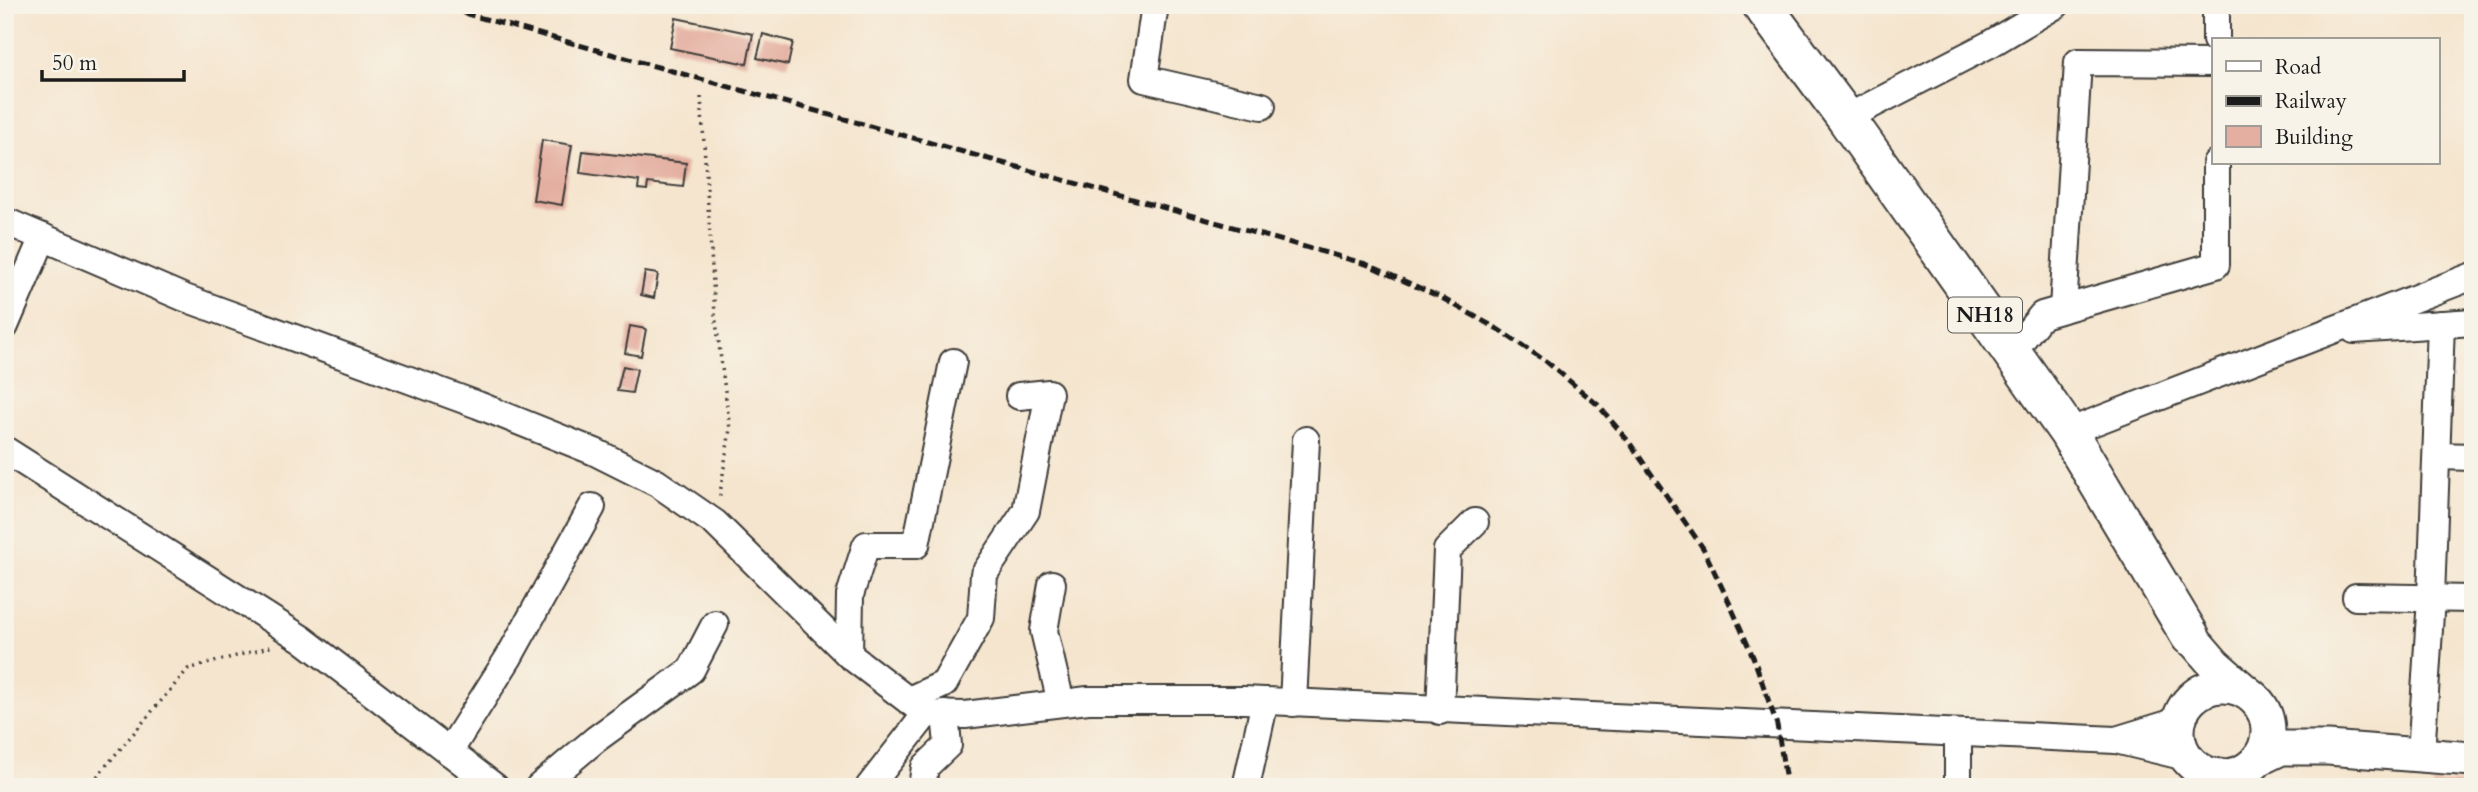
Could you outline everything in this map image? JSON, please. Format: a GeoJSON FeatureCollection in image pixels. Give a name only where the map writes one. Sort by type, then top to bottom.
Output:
{"type":"FeatureCollection","features":[{"type":"Feature","properties":{"kind":"highway","name":"NH18"},"geometry":{"type":"LineString","coordinates":[[1762,5],[1846,118],[2068,432],[2190,636]]}},
{"type":"Feature","properties":{"kind":"main road"},"geometry":{"type":"LineString","coordinates":[[2190,636],[2215,665],[2255,702],[2268,737],[2252,770]]}},
{"type":"Feature","properties":{"kind":"main road"},"geometry":{"type":"LineString","coordinates":[[2190,636],[2194,668],[2177,733],[2198,771],[2226,776],[2252,770],[2281,748],[2328,748],[2473,759]]}},
{"type":"Feature","properties":{"kind":"main road"},"geometry":{"type":"LineString","coordinates":[[2180,716],[2190,700],[2202,691],[2216,686],[2231,686],[2328,748]]}},
{"type":"Feature","properties":{"kind":"street"},"geometry":{"type":"LineString","coordinates":[[1156,5],[1144,79],[1262,106]]}},
{"type":"Feature","properties":{"kind":"street"},"geometry":{"type":"LineString","coordinates":[[1846,118],[1990,44],[2056,5]]}},
{"type":"Feature","properties":{"kind":"street"},"geometry":{"type":"LineString","coordinates":[[2216,5],[2216,38]]}},
{"type":"Feature","properties":{"kind":"street"},"geometry":{"type":"LineString","coordinates":[[2063,309],[2078,62],[2212,63]]}},
{"type":"Feature","properties":{"kind":"street"},"geometry":{"type":"LineString","coordinates":[[2012,352],[2042,315],[2216,265],[2216,164]]}},
{"type":"Feature","properties":{"kind":"street"},"geometry":{"type":"LineString","coordinates":[[5,220],[185,298],[478,405],[595,452],[657,483],[716,523],[849,655],[927,709],[948,745],[925,767],[922,787]]}},
{"type":"Feature","properties":{"kind":"street"},"geometry":{"type":"LineString","coordinates":[[5,326],[43,237]]}},
{"type":"Feature","properties":{"kind":"street"},"geometry":{"type":"LineString","coordinates":[[2068,432],[2473,276]]}},
{"type":"Feature","properties":{"kind":"street"},"geometry":{"type":"LineString","coordinates":[[2324,332],[2473,322]]}},
{"type":"Feature","properties":{"kind":"street"},"geometry":{"type":"LineString","coordinates":[[2421,755],[2431,598],[2441,324]]}},
{"type":"Feature","properties":{"kind":"street"},"geometry":{"type":"LineString","coordinates":[[849,655],[850,594],[866,545],[916,545],[953,362]]}},
{"type":"Feature","properties":{"kind":"street"},"geometry":{"type":"LineString","coordinates":[[869,787],[944,684],[981,618],[984,574],[1026,511],[1049,393],[1019,396]]}},
{"type":"Feature","properties":{"kind":"street"},"geometry":{"type":"LineString","coordinates":[[1293,703],[1306,440]]}},
{"type":"Feature","properties":{"kind":"street"},"geometry":{"type":"LineString","coordinates":[[5,450],[302,639],[495,787]]}},
{"type":"Feature","properties":{"kind":"street"},"geometry":{"type":"LineString","coordinates":[[2437,456],[2473,457]]}},
{"type":"Feature","properties":{"kind":"street"},"geometry":{"type":"LineString","coordinates":[[449,752],[509,657],[592,507]]}},
{"type":"Feature","properties":{"kind":"street"},"geometry":{"type":"LineString","coordinates":[[1440,711],[1447,550],[1475,522]]}},
{"type":"Feature","properties":{"kind":"street"},"geometry":{"type":"LineString","coordinates":[[1052,584],[1044,631],[1061,704]]}},
{"type":"Feature","properties":{"kind":"street"},"geometry":{"type":"LineString","coordinates":[[2356,597],[2473,599]]}},
{"type":"Feature","properties":{"kind":"street"},"geometry":{"type":"LineString","coordinates":[[539,787],[596,739],[691,670],[715,624]]}},
{"type":"Feature","properties":{"kind":"street"},"geometry":{"type":"LineString","coordinates":[[927,709],[1061,704],[1087,700],[1265,701],[2116,740],[2198,771]]}},
{"type":"Feature","properties":{"kind":"street"},"geometry":{"type":"LineString","coordinates":[[1245,787],[1265,701]]}},
{"type":"Feature","properties":{"kind":"street"},"geometry":{"type":"LineString","coordinates":[[2116,740],[2180,716]]}},
{"type":"Feature","properties":{"kind":"street"},"geometry":{"type":"LineString","coordinates":[[1958,733],[1958,787]]}},
{"type":"Feature","properties":{"kind":"path"},"geometry":{"type":"LineString","coordinates":[[701,97],[715,314],[730,429],[716,523]]}},
{"type":"Feature","properties":{"kind":"path"},"geometry":{"type":"LineString","coordinates":[[88,787],[188,669],[302,639]]}},
{"type":"Feature","properties":{"kind":"building"},"geometry":{"type":"Polygon","coordinates":[[[676,18],[753,34],[747,64],[670,48],[676,18]]]}},
{"type":"Feature","properties":{"kind":"building"},"geometry":{"type":"Polygon","coordinates":[[[763,34],[793,42],[788,65],[757,58],[763,34]]]}},
{"type":"Feature","properties":{"kind":"building"},"geometry":{"type":"Polygon","coordinates":[[[542,140],[572,145],[562,205],[533,200],[542,140]]]}},
{"type":"Feature","properties":{"kind":"building"},"geometry":{"type":"Polygon","coordinates":[[[583,151],[686,163],[683,187],[648,183],[647,190],[638,189],[639,181],[580,173],[583,151]]]}},
{"type":"Feature","properties":{"kind":"building"},"geometry":{"type":"Polygon","coordinates":[[[645,272],[658,274],[654,298],[641,295],[645,272]]]}},
{"type":"Feature","properties":{"kind":"building"},"geometry":{"type":"Polygon","coordinates":[[[630,326],[646,329],[641,356],[625,353],[630,326]]]}},
{"type":"Feature","properties":{"kind":"building"},"geometry":{"type":"Polygon","coordinates":[[[623,366],[637,369],[632,393],[617,391],[623,366]]]}},
{"type":"Feature","properties":{"kind":"building"},"geometry":{"type":"Polygon","coordinates":[[[2432,784],[2473,784],[2473,787],[2432,787],[2432,784]]]}},
{"type":"Feature","properties":{"kind":"railway"},"geometry":{"type":"LineString","coordinates":[[435,5],[1366,264],[1440,297],[1496,328],[1547,362],[1598,405],[1629,442],[1703,548],[1754,659],[1777,725],[1787,787]]}}]}
